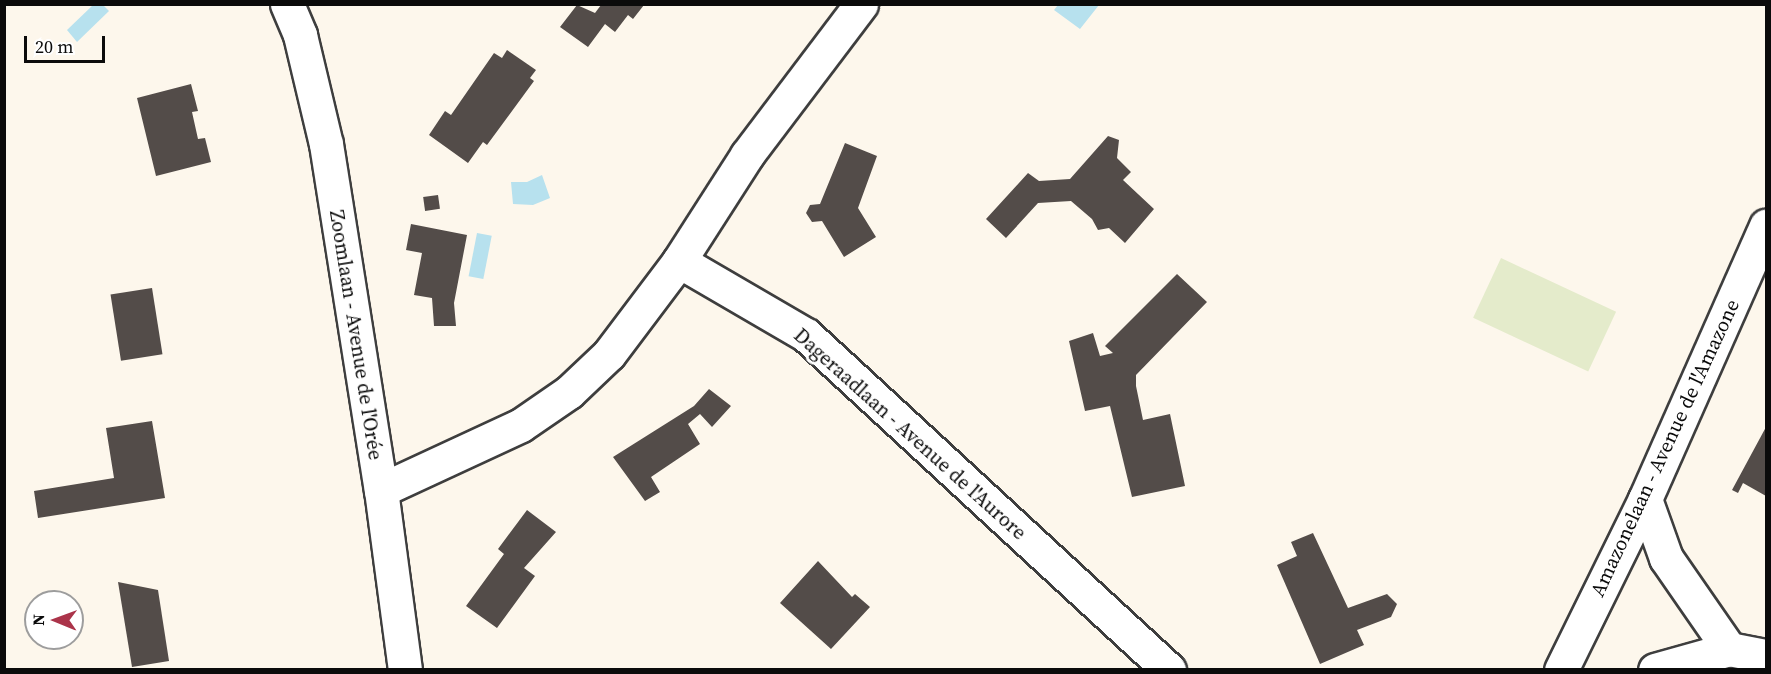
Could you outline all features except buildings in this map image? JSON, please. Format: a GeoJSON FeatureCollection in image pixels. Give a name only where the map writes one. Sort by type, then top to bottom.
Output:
{"type":"FeatureCollection","features":[{"type":"Feature","properties":{"kind":"street","name":"Zoomlaan - Avenue de l'Orée"},"geometry":{"type":"LineString","coordinates":[[287,4],[300,35],[326,144],[381,490],[405,669]]}},
{"type":"Feature","properties":{"kind":"street"},"geometry":{"type":"LineString","coordinates":[[381,490],[521,425],[569,392],[609,354],[679,261],[747,155],[861,4]]}},
{"type":"Feature","properties":{"kind":"street","name":"Amazonelaan - Avenue de l'Amazone"},"geometry":{"type":"LineString","coordinates":[[1561,669],[1646,499],[1767,226]]}},
{"type":"Feature","properties":{"kind":"street","name":"Dageraadlaan - Avenue de l'Aurore"},"geometry":{"type":"LineString","coordinates":[[679,261],[806,335],[1169,669]]}},
{"type":"Feature","properties":{"kind":"street"},"geometry":{"type":"LineString","coordinates":[[1646,499],[1666,558],[1729,649]]}},
{"type":"Feature","properties":{"kind":"street"},"geometry":{"type":"LineString","coordinates":[[1655,669],[1729,649],[1767,656]]}},
{"type":"Feature","properties":{"kind":"green space"},"geometry":{"type":"Polygon","coordinates":[[[1501,258],[1616,312],[1588,371],[1473,318],[1501,258]]]}},
{"type":"Feature","properties":{"kind":"water"},"geometry":{"type":"Polygon","coordinates":[[[93,5],[103,5],[109,11],[77,42],[67,30],[93,5]]]}},
{"type":"Feature","properties":{"kind":"water"},"geometry":{"type":"Polygon","coordinates":[[[1058,5],[1099,5],[1080,29],[1054,10],[1058,5]]]}},
{"type":"Feature","properties":{"kind":"water"},"geometry":{"type":"Polygon","coordinates":[[[542,175],[550,198],[533,205],[513,204],[511,182],[527,182],[542,175]]]}},
{"type":"Feature","properties":{"kind":"water"},"geometry":{"type":"Polygon","coordinates":[[[477,233],[492,236],[483,279],[469,276],[477,233]]]}}]}
